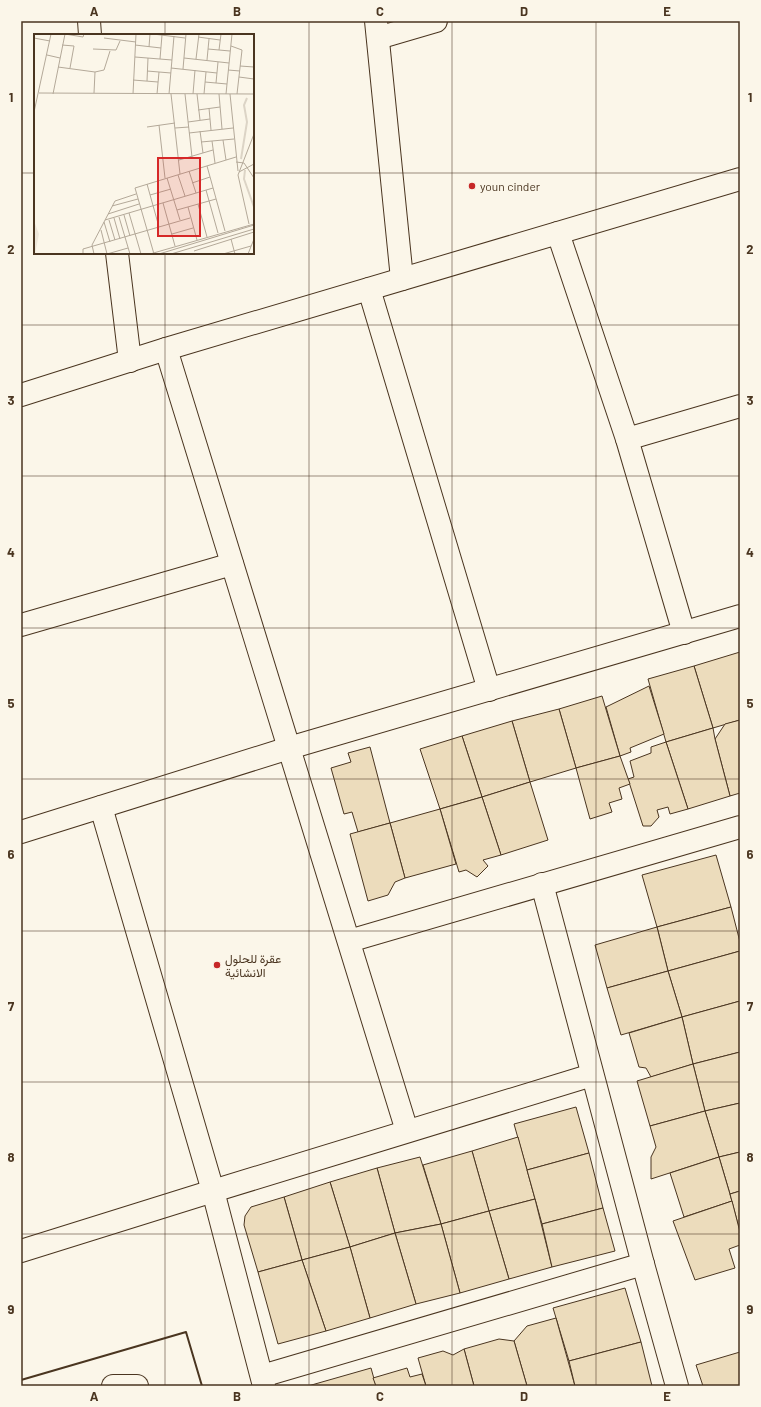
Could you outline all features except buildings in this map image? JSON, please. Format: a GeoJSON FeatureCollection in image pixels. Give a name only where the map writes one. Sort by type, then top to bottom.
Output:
{"type":"FeatureCollection","features":[{"type":"Feature","properties":{"kind":"street"},"geometry":{"type":"LineString","coordinates":[[89,21],[90,34]]}},
{"type":"Feature","properties":{"kind":"street"},"geometry":{"type":"LineString","coordinates":[[402,279],[377,29],[436,21]]}},
{"type":"Feature","properties":{"kind":"street"},"geometry":{"type":"LineString","coordinates":[[21,395],[166,349],[740,179]]}},
{"type":"Feature","properties":{"kind":"street"},"geometry":{"type":"LineString","coordinates":[[558,233],[627,439],[684,633]]}},
{"type":"Feature","properties":{"kind":"street"},"geometry":{"type":"LineString","coordinates":[[117,254],[130,361]]}},
{"type":"Feature","properties":{"kind":"street"},"geometry":{"type":"LineString","coordinates":[[369,289],[489,690]]}},
{"type":"Feature","properties":{"kind":"street"},"geometry":{"type":"LineString","coordinates":[[166,349],[408,1131]]}},
{"type":"Feature","properties":{"kind":"street"},"geometry":{"type":"LineString","coordinates":[[627,439],[740,406]]}},
{"type":"Feature","properties":{"kind":"street"},"geometry":{"type":"LineString","coordinates":[[21,625],[232,564]]}},
{"type":"Feature","properties":{"kind":"street"},"geometry":{"type":"LineString","coordinates":[[21,832],[289,748],[740,616]]}},
{"type":"Feature","properties":{"kind":"street"},"geometry":{"type":"LineString","coordinates":[[101,807],[213,1191],[263,1381],[643,1264]]}},
{"type":"Feature","properties":{"kind":"street"},"geometry":{"type":"LineString","coordinates":[[349,941],[542,884],[738,833]]}},
{"type":"Feature","properties":{"kind":"street"},"geometry":{"type":"LineString","coordinates":[[542,884],[592,1075],[677,1386]]}},
{"type":"Feature","properties":{"kind":"street"},"geometry":{"type":"LineString","coordinates":[[21,1250],[592,1075]]}},
{"type":"Feature","properties":{"kind":"street"},"geometry":{"type":"LineString","coordinates":[[113,1386],[137,1386]]}},
{"type":"Feature","properties":{"kind":"wall"},"geometry":{"type":"LineString","coordinates":[[21,1380],[186,1332],[202,1386]]}},
{"type":"Feature","properties":{"kind":"place","name":"youn cinder"},"geometry":{"type":"Point","coordinates":[472,186]}},
{"type":"Feature","properties":{"kind":"place","name":"عقرة للحلول الانشائیة"},"geometry":{"type":"Point","coordinates":[217,965]}}]}
